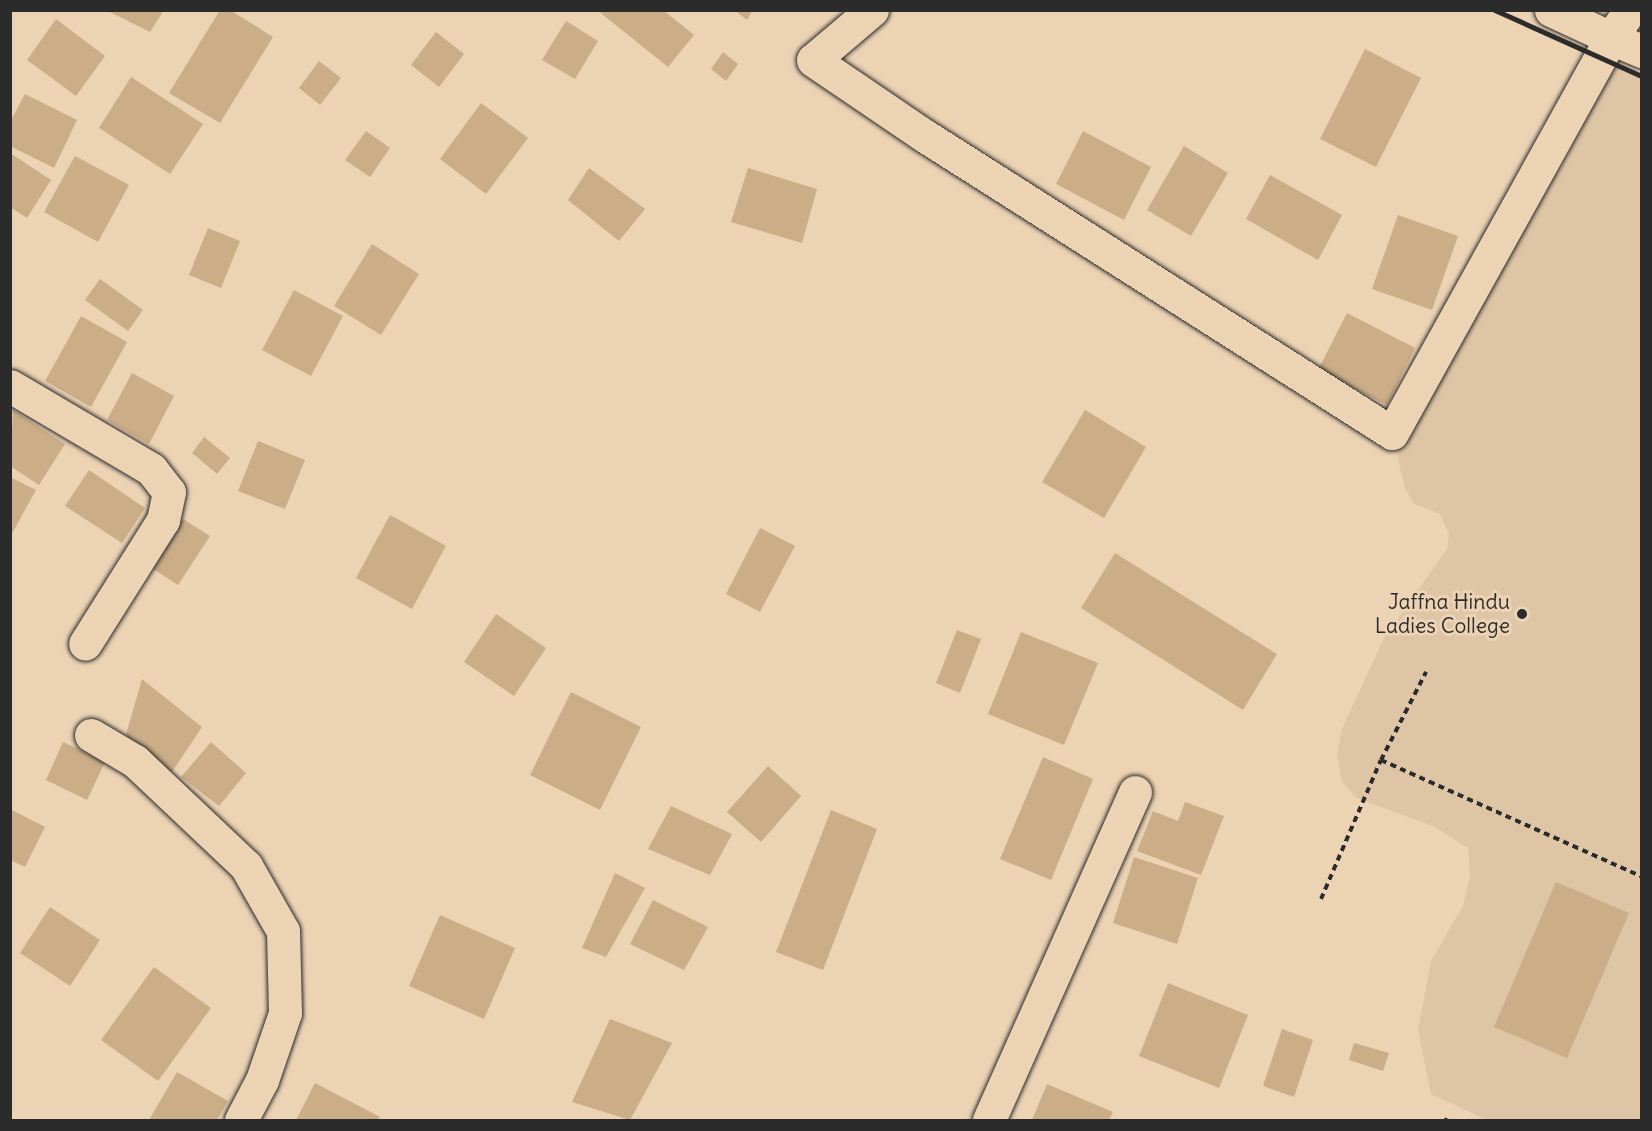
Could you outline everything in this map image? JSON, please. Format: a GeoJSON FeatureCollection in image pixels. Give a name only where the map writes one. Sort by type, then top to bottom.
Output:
{"type":"FeatureCollection","features":[{"type":"Feature","properties":{"kind":"street"},"geometry":{"type":"LineString","coordinates":[[872,10],[813,60],[925,136],[1392,433],[1611,38],[1630,10]]}},
{"type":"Feature","properties":{"kind":"street"},"geometry":{"type":"LineString","coordinates":[[1551,10],[1641,51]]}},
{"type":"Feature","properties":{"kind":"street"},"geometry":{"type":"LineString","coordinates":[[10,386],[151,470],[169,492],[163,520],[85,644]]}},
{"type":"Feature","properties":{"kind":"street"},"geometry":{"type":"LineString","coordinates":[[91,735],[135,761],[246,866],[283,931],[285,1013],[262,1080],[241,1120]]}},
{"type":"Feature","properties":{"kind":"street"},"geometry":{"type":"LineString","coordinates":[[989,1120],[1135,792]]}},
{"type":"Feature","properties":{"kind":"path"},"geometry":{"type":"LineString","coordinates":[[1321,899],[1381,760],[1426,672]]}},
{"type":"Feature","properties":{"kind":"path"},"geometry":{"type":"LineString","coordinates":[[1381,760],[1641,878]]}},
{"type":"Feature","properties":{"kind":"shaded area","name":"Jaffna Hindu Ladies College"},"geometry":{"type":"Polygon","coordinates":[[[1601,59],[1642,76],[1641,1120],[1487,1120],[1431,1094],[1418,1030],[1431,961],[1463,906],[1470,877],[1468,848],[1435,827],[1357,798],[1342,782],[1337,754],[1342,729],[1384,638],[1447,549],[1449,534],[1440,514],[1414,504],[1405,489],[1392,433],[1601,59]]]}},
{"type":"Feature","properties":{"kind":"building"},"geometry":{"type":"Polygon","coordinates":[[[106,10],[164,10],[150,32],[106,10]]]}},
{"type":"Feature","properties":{"kind":"building"},"geometry":{"type":"Polygon","coordinates":[[[220,10],[230,10],[273,37],[220,123],[169,93],[220,10]]]}},
{"type":"Feature","properties":{"kind":"building"},"geometry":{"type":"Polygon","coordinates":[[[597,10],[663,10],[694,35],[668,67],[597,10]]]}},
{"type":"Feature","properties":{"kind":"building"},"geometry":{"type":"Polygon","coordinates":[[[734,10],[753,10],[747,20],[734,10]]]}},
{"type":"Feature","properties":{"kind":"building"},"geometry":{"type":"Polygon","coordinates":[[[56,19],[105,56],[76,96],[27,60],[56,19]]]}},
{"type":"Feature","properties":{"kind":"building"},"geometry":{"type":"Polygon","coordinates":[[[566,21],[598,41],[575,79],[542,60],[566,21]]]}},
{"type":"Feature","properties":{"kind":"building"},"geometry":{"type":"Polygon","coordinates":[[[436,32],[464,54],[439,87],[411,65],[436,32]]]}},
{"type":"Feature","properties":{"kind":"building"},"geometry":{"type":"Polygon","coordinates":[[[1365,49],[1421,78],[1376,167],[1320,139],[1365,49]]]}},
{"type":"Feature","properties":{"kind":"building"},"geometry":{"type":"Polygon","coordinates":[[[723,52],[738,64],[726,81],[711,69],[723,52]]]}},
{"type":"Feature","properties":{"kind":"building"},"geometry":{"type":"Polygon","coordinates":[[[319,61],[341,78],[320,105],[299,88],[319,61]]]}},
{"type":"Feature","properties":{"kind":"building"},"geometry":{"type":"Polygon","coordinates":[[[131,77],[203,124],[170,174],[99,128],[131,77]]]}},
{"type":"Feature","properties":{"kind":"building"},"geometry":{"type":"Polygon","coordinates":[[[25,94],[77,120],[54,168],[10,146],[10,122],[25,94]]]}},
{"type":"Feature","properties":{"kind":"building"},"geometry":{"type":"Polygon","coordinates":[[[481,103],[528,138],[486,194],[440,159],[481,103]]]}},
{"type":"Feature","properties":{"kind":"building"},"geometry":{"type":"Polygon","coordinates":[[[366,131],[390,148],[370,177],[345,160],[366,131]]]}},
{"type":"Feature","properties":{"kind":"building"},"geometry":{"type":"Polygon","coordinates":[[[1083,131],[1151,167],[1124,220],[1056,184],[1083,131]]]}},
{"type":"Feature","properties":{"kind":"building"},"geometry":{"type":"Polygon","coordinates":[[[1184,146],[1228,173],[1191,236],[1147,210],[1184,146]]]}},
{"type":"Feature","properties":{"kind":"building"},"geometry":{"type":"Polygon","coordinates":[[[10,153],[51,180],[27,218],[10,207],[10,153]]]}},
{"type":"Feature","properties":{"kind":"building"},"geometry":{"type":"Polygon","coordinates":[[[75,156],[129,185],[98,242],[44,212],[75,156]]]}},
{"type":"Feature","properties":{"kind":"building"},"geometry":{"type":"Polygon","coordinates":[[[589,168],[645,209],[619,241],[568,200],[589,168]]]}},
{"type":"Feature","properties":{"kind":"building"},"geometry":{"type":"Polygon","coordinates":[[[748,168],[817,189],[802,243],[731,222],[748,168]]]}},
{"type":"Feature","properties":{"kind":"building"},"geometry":{"type":"Polygon","coordinates":[[[1270,175],[1342,215],[1318,260],[1246,219],[1270,175]]]}},
{"type":"Feature","properties":{"kind":"building"},"geometry":{"type":"Polygon","coordinates":[[[1398,215],[1458,236],[1432,310],[1372,289],[1398,215]]]}},
{"type":"Feature","properties":{"kind":"building"},"geometry":{"type":"Polygon","coordinates":[[[208,228],[240,241],[221,288],[189,275],[208,228]]]}},
{"type":"Feature","properties":{"kind":"building"},"geometry":{"type":"Polygon","coordinates":[[[372,244],[419,274],[381,335],[334,306],[372,244]]]}},
{"type":"Feature","properties":{"kind":"building"},"geometry":{"type":"Polygon","coordinates":[[[100,279],[143,310],[128,331],[85,300],[100,279]]]}},
{"type":"Feature","properties":{"kind":"building"},"geometry":{"type":"Polygon","coordinates":[[[294,290],[343,316],[311,376],[262,350],[294,290]]]}},
{"type":"Feature","properties":{"kind":"building"},"geometry":{"type":"Polygon","coordinates":[[[1347,313],[1415,348],[1387,405],[1318,370],[1347,313]]]}},
{"type":"Feature","properties":{"kind":"building"},"geometry":{"type":"Polygon","coordinates":[[[81,316],[127,342],[91,407],[45,381],[81,316]]]}},
{"type":"Feature","properties":{"kind":"building"},"geometry":{"type":"Polygon","coordinates":[[[132,373],[174,396],[149,444],[107,420],[132,373]]]}},
{"type":"Feature","properties":{"kind":"building"},"geometry":{"type":"Polygon","coordinates":[[[13,410],[65,444],[39,485],[10,466],[13,410]]]}},
{"type":"Feature","properties":{"kind":"building"},"geometry":{"type":"Polygon","coordinates":[[[1085,410],[1146,447],[1104,518],[1042,482],[1085,410]]]}},
{"type":"Feature","properties":{"kind":"building"},"geometry":{"type":"Polygon","coordinates":[[[204,437],[230,458],[217,474],[192,453],[204,437]]]}},
{"type":"Feature","properties":{"kind":"building"},"geometry":{"type":"Polygon","coordinates":[[[258,441],[305,460],[285,509],[238,491],[258,441]]]}},
{"type":"Feature","properties":{"kind":"building"},"geometry":{"type":"Polygon","coordinates":[[[89,470],[145,508],[122,543],[65,506],[89,470]]]}},
{"type":"Feature","properties":{"kind":"building"},"geometry":{"type":"Polygon","coordinates":[[[10,477],[36,490],[10,537],[10,477]]]}},
{"type":"Feature","properties":{"kind":"building"},"geometry":{"type":"Polygon","coordinates":[[[390,515],[446,546],[412,609],[356,578],[390,515]]]}},
{"type":"Feature","properties":{"kind":"building"},"geometry":{"type":"Polygon","coordinates":[[[183,519],[210,536],[178,585],[152,568],[183,519]]]}},
{"type":"Feature","properties":{"kind":"building"},"geometry":{"type":"Polygon","coordinates":[[[760,528],[795,546],[760,612],[726,594],[760,528]]]}},
{"type":"Feature","properties":{"kind":"building"},"geometry":{"type":"Polygon","coordinates":[[[1115,553],[1277,654],[1243,710],[1081,608],[1115,553]]]}},
{"type":"Feature","properties":{"kind":"building"},"geometry":{"type":"Polygon","coordinates":[[[496,614],[546,648],[514,696],[464,662],[496,614]]]}},
{"type":"Feature","properties":{"kind":"building"},"geometry":{"type":"Polygon","coordinates":[[[957,630],[981,639],[960,693],[936,683],[957,630]]]}},
{"type":"Feature","properties":{"kind":"building"},"geometry":{"type":"Polygon","coordinates":[[[1021,632],[1098,663],[1064,745],[988,714],[1021,632]]]}},
{"type":"Feature","properties":{"kind":"building"},"geometry":{"type":"Polygon","coordinates":[[[142,679],[202,727],[168,778],[125,738],[142,679]]]}},
{"type":"Feature","properties":{"kind":"building"},"geometry":{"type":"Polygon","coordinates":[[[571,692],[641,727],[600,810],[530,775],[571,692]]]}},
{"type":"Feature","properties":{"kind":"building"},"geometry":{"type":"Polygon","coordinates":[[[63,742],[105,762],[87,800],[46,780],[63,742]]]}},
{"type":"Feature","properties":{"kind":"building"},"geometry":{"type":"Polygon","coordinates":[[[211,742],[246,773],[219,806],[181,777],[211,742]]]}},
{"type":"Feature","properties":{"kind":"building"},"geometry":{"type":"Polygon","coordinates":[[[1043,757],[1093,779],[1051,880],[1000,859],[1043,757]]]}},
{"type":"Feature","properties":{"kind":"building"},"geometry":{"type":"Polygon","coordinates":[[[768,766],[801,796],[761,842],[727,812],[768,766]]]}},
{"type":"Feature","properties":{"kind":"building"},"geometry":{"type":"Polygon","coordinates":[[[1185,802],[1224,816],[1201,875],[1137,851],[1153,811],[1178,821],[1185,802]]]}},
{"type":"Feature","properties":{"kind":"building"},"geometry":{"type":"Polygon","coordinates":[[[671,806],[732,834],[710,875],[648,849],[671,806]]]}},
{"type":"Feature","properties":{"kind":"building"},"geometry":{"type":"Polygon","coordinates":[[[10,809],[45,827],[25,867],[10,860],[10,809]]]}},
{"type":"Feature","properties":{"kind":"building"},"geometry":{"type":"Polygon","coordinates":[[[831,810],[877,829],[823,970],[776,952],[831,810]]]}},
{"type":"Feature","properties":{"kind":"building"},"geometry":{"type":"Polygon","coordinates":[[[1134,857],[1198,878],[1177,944],[1113,923],[1134,857]]]}},
{"type":"Feature","properties":{"kind":"building"},"geometry":{"type":"Polygon","coordinates":[[[615,873],[645,888],[606,957],[582,948],[615,873]]]}},
{"type":"Feature","properties":{"kind":"building"},"geometry":{"type":"Polygon","coordinates":[[[1556,882],[1629,913],[1567,1058],[1494,1027],[1556,882]]]}},
{"type":"Feature","properties":{"kind":"building"},"geometry":{"type":"Polygon","coordinates":[[[653,900],[708,927],[684,970],[630,944],[653,900]]]}},
{"type":"Feature","properties":{"kind":"building"},"geometry":{"type":"Polygon","coordinates":[[[50,907],[100,940],[70,986],[20,953],[50,907]]]}},
{"type":"Feature","properties":{"kind":"building"},"geometry":{"type":"Polygon","coordinates":[[[440,915],[515,948],[484,1019],[409,986],[440,915]]]}},
{"type":"Feature","properties":{"kind":"building"},"geometry":{"type":"Polygon","coordinates":[[[154,967],[211,1008],[158,1081],[101,1040],[154,967]]]}},
{"type":"Feature","properties":{"kind":"building"},"geometry":{"type":"Polygon","coordinates":[[[1168,983],[1248,1015],[1219,1088],[1139,1056],[1168,983]]]}},
{"type":"Feature","properties":{"kind":"building"},"geometry":{"type":"Polygon","coordinates":[[[610,1019],[672,1043],[630,1120],[572,1102],[610,1019]]]}},
{"type":"Feature","properties":{"kind":"building"},"geometry":{"type":"Polygon","coordinates":[[[1282,1029],[1313,1040],[1294,1097],[1263,1086],[1282,1029]]]}},
{"type":"Feature","properties":{"kind":"building"},"geometry":{"type":"Polygon","coordinates":[[[1354,1043],[1389,1053],[1383,1071],[1349,1060],[1354,1043]]]}},
{"type":"Feature","properties":{"kind":"building"},"geometry":{"type":"Polygon","coordinates":[[[177,1072],[228,1101],[217,1120],[149,1120],[177,1072]]]}},
{"type":"Feature","properties":{"kind":"building"},"geometry":{"type":"Polygon","coordinates":[[[315,1083],[380,1117],[378,1120],[296,1120],[315,1083]]]}},
{"type":"Feature","properties":{"kind":"building"},"geometry":{"type":"Polygon","coordinates":[[[1047,1084],[1113,1112],[1109,1120],[1032,1120],[1047,1084]]]}},
{"type":"Feature","properties":{"kind":"railway"},"geometry":{"type":"LineString","coordinates":[[1495,10],[1642,76]]}},
{"type":"Feature","properties":{"kind":"place","name":"Jaffna Hindu Ladies College"},"geometry":{"type":"Point","coordinates":[1522,614]}}]}
